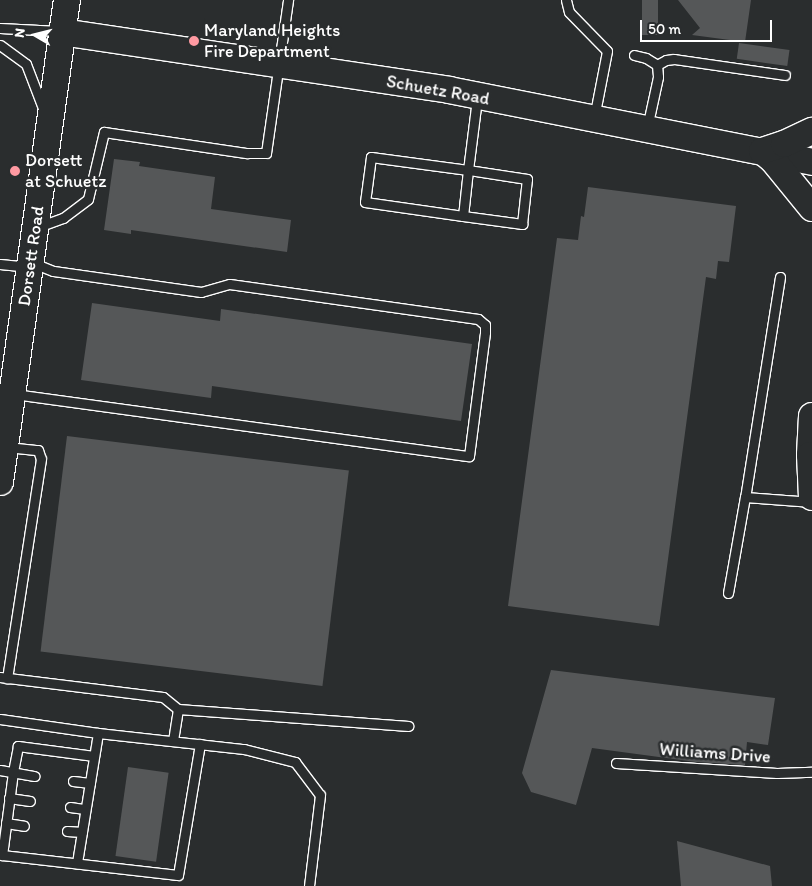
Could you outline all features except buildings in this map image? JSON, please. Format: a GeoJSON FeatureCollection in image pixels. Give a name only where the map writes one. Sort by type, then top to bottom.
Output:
{"type":"FeatureCollection","features":[{"type":"Feature","properties":{"kind":"main road","name":"Dorsett Road"},"geometry":{"type":"LineString","coordinates":[[0,482],[67,0]]}},
{"type":"Feature","properties":{"kind":"main road","name":"Schuetz Road"},"geometry":{"type":"LineString","coordinates":[[62,32],[280,64],[477,96],[762,150],[812,162]]}},
{"type":"Feature","properties":{"kind":"main road"},"geometry":{"type":"LineString","coordinates":[[762,150],[784,144],[812,131]]}},
{"type":"Feature","properties":{"kind":"main road"},"geometry":{"type":"LineString","coordinates":[[762,150],[773,160],[812,208]]}},
{"type":"Feature","properties":{"kind":"main road"},"geometry":{"type":"LineString","coordinates":[[812,416],[810,455],[812,498]]}},
{"type":"Feature","properties":{"kind":"lane"},"geometry":{"type":"LineString","coordinates":[[35,228],[64,218],[88,199],[104,132],[246,153],[266,153],[288,0]]}},
{"type":"Feature","properties":{"kind":"lane"},"geometry":{"type":"LineString","coordinates":[[566,0],[569,12],[607,51],[594,118]]}},
{"type":"Feature","properties":{"kind":"lane"},"geometry":{"type":"LineString","coordinates":[[0,28],[62,32]]}},
{"type":"Feature","properties":{"kind":"lane"},"geometry":{"type":"LineString","coordinates":[[0,45],[26,64],[49,125]]}},
{"type":"Feature","properties":{"kind":"lane"},"geometry":{"type":"LineString","coordinates":[[634,55],[646,58],[657,65]]}},
{"type":"Feature","properties":{"kind":"lane"},"geometry":{"type":"LineString","coordinates":[[657,65],[666,60],[674,59],[785,75]]}},
{"type":"Feature","properties":{"kind":"lane"},"geometry":{"type":"LineString","coordinates":[[647,128],[658,77],[657,65]]}},
{"type":"Feature","properties":{"kind":"lane"},"geometry":{"type":"LineString","coordinates":[[463,216],[477,96]]}},
{"type":"Feature","properties":{"kind":"lane"},"geometry":{"type":"LineString","coordinates":[[371,156],[527,179],[522,224],[463,216],[365,202],[371,156]]}},
{"type":"Feature","properties":{"kind":"lane"},"geometry":{"type":"LineString","coordinates":[[0,264],[30,265],[53,271],[201,292],[229,284],[478,319],[485,325],[486,332],[469,456],[12,394]]}},
{"type":"Feature","properties":{"kind":"lane"},"geometry":{"type":"LineString","coordinates":[[728,593],[780,277]]}},
{"type":"Feature","properties":{"kind":"lane"},"geometry":{"type":"LineString","coordinates":[[5,447],[38,450],[41,459],[3,677],[163,697],[178,709],[408,726]]}},
{"type":"Feature","properties":{"kind":"lane"},"geometry":{"type":"LineString","coordinates":[[745,497],[812,502]]}},
{"type":"Feature","properties":{"kind":"lane"},"geometry":{"type":"LineString","coordinates":[[173,741],[178,709]]}},
{"type":"Feature","properties":{"kind":"lane"},"geometry":{"type":"LineString","coordinates":[[0,719],[98,734],[244,749],[295,762],[320,795],[309,886]]}},
{"type":"Feature","properties":{"kind":"lane"},"geometry":{"type":"LineString","coordinates":[[77,863],[98,734]]}},
{"type":"Feature","properties":{"kind":"lane"},"geometry":{"type":"LineString","coordinates":[[94,756],[18,746],[1,858],[77,863],[178,875],[200,744]]}},
{"type":"Feature","properties":{"kind":"lane","name":"Williams Drive"},"geometry":{"type":"LineString","coordinates":[[616,763],[777,773],[812,772]]}},
{"type":"Feature","properties":{"kind":"lane"},"geometry":{"type":"LineString","coordinates":[[0,770],[34,776]]}},
{"type":"Feature","properties":{"kind":"lane"},"geometry":{"type":"LineString","coordinates":[[73,781],[90,783]]}},
{"type":"Feature","properties":{"kind":"lane"},"geometry":{"type":"LineString","coordinates":[[9,798],[30,801]]}},
{"type":"Feature","properties":{"kind":"lane"},"geometry":{"type":"LineString","coordinates":[[70,807],[85,809]]}},
{"type":"Feature","properties":{"kind":"lane"},"geometry":{"type":"LineString","coordinates":[[6,824],[24,826]]}},
{"type":"Feature","properties":{"kind":"lane"},"geometry":{"type":"LineString","coordinates":[[66,831],[82,832]]}},
{"type":"Feature","properties":{"kind":"place","name":"Maryland Heights Fire Department"},"geometry":{"type":"Point","coordinates":[194,41]}},
{"type":"Feature","properties":{"kind":"place","name":"Dorsett at Schuetz"},"geometry":{"type":"Point","coordinates":[15,171]}}]}
